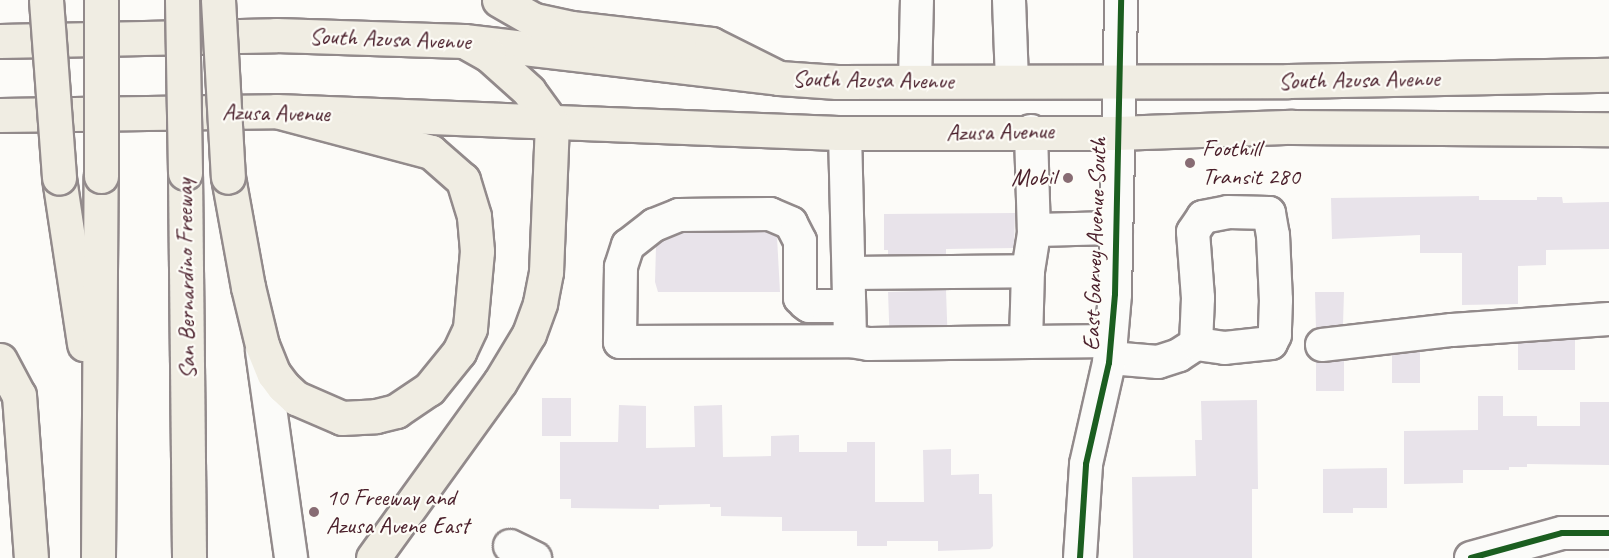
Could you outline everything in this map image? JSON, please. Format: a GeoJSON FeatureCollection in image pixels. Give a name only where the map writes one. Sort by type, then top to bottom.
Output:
{"type":"FeatureCollection","features":[{"type":"Feature","properties":{"kind":"main road"},"geometry":{"type":"LineString","coordinates":[[46,0],[59,178],[100,446]]}},
{"type":"Feature","properties":{"kind":"main road"},"geometry":{"type":"LineString","coordinates":[[98,558],[101,0]]}},
{"type":"Feature","properties":{"kind":"main road","name":"San Bernardino Freeway"},"geometry":{"type":"LineString","coordinates":[[182,0],[189,558]]}},
{"type":"Feature","properties":{"kind":"main road"},"geometry":{"type":"LineString","coordinates":[[218,0],[228,177],[248,287],[262,345],[274,374],[296,398],[316,409],[342,418],[376,416],[396,411],[429,389],[459,352],[470,328],[477,251],[474,216],[464,180],[431,152],[276,111]]}},
{"type":"Feature","properties":{"kind":"main road"},"geometry":{"type":"LineString","coordinates":[[499,0],[534,20],[571,28],[711,44],[778,78]]}},
{"type":"Feature","properties":{"kind":"main road","name":"South Azusa Avenue"},"geometry":{"type":"LineString","coordinates":[[0,41],[140,36],[276,35],[464,41],[778,78],[837,82],[1288,81],[1609,75]]}},
{"type":"Feature","properties":{"kind":"main road"},"geometry":{"type":"LineString","coordinates":[[373,558],[500,382],[529,334],[540,303],[546,272],[552,123],[529,91],[489,55],[464,41]]}},
{"type":"Feature","properties":{"kind":"main road","name":"Azusa Avenue"},"geometry":{"type":"LineString","coordinates":[[0,116],[276,111],[845,133],[1031,131],[1116,133]]}},
{"type":"Feature","properties":{"kind":"main road","name":"South Azusa Avenue"},"geometry":{"type":"LineString","coordinates":[[1116,133],[1292,128],[1609,129]]}},
{"type":"Feature","properties":{"kind":"main road"},"geometry":{"type":"LineString","coordinates":[[0,360],[19,395],[32,558]]}},
{"type":"Feature","properties":{"kind":"street"},"geometry":{"type":"LineString","coordinates":[[915,81],[917,0]]}},
{"type":"Feature","properties":{"kind":"street"},"geometry":{"type":"LineString","coordinates":[[1009,0],[1012,81]]}},
{"type":"Feature","properties":{"kind":"street","name":"East Garvey Avenue South"},"geometry":{"type":"LineString","coordinates":[[1080,558],[1086,464],[1110,349],[1119,165],[1116,133],[1120,81],[1121,0]]}},
{"type":"Feature","properties":{"kind":"street"},"geometry":{"type":"LineString","coordinates":[[1026,342],[1028,272],[1034,230],[1031,131]]}},
{"type":"Feature","properties":{"kind":"street"},"geometry":{"type":"LineString","coordinates":[[845,133],[850,341]]}},
{"type":"Feature","properties":{"kind":"street"},"geometry":{"type":"LineString","coordinates":[[849,306],[809,306],[800,298],[800,241],[791,223],[782,217],[758,214],[679,215],[654,225],[628,245],[621,267],[620,342],[850,341],[869,344],[1026,342],[1110,349],[1158,362],[1179,355],[1196,344],[1225,348],[1271,343],[1275,335],[1276,300],[1274,235],[1269,213],[1228,212],[1203,217],[1193,232],[1197,298],[1196,344]]}},
{"type":"Feature","properties":{"kind":"street"},"geometry":{"type":"LineString","coordinates":[[1034,230],[1116,228]]}},
{"type":"Feature","properties":{"kind":"street"},"geometry":{"type":"LineString","coordinates":[[850,273],[1028,272]]}},
{"type":"Feature","properties":{"kind":"street"},"geometry":{"type":"LineString","coordinates":[[1322,345],[1452,330],[1609,319]]}},
{"type":"Feature","properties":{"kind":"street"},"geometry":{"type":"LineString","coordinates":[[262,345],[291,558]]}},
{"type":"Feature","properties":{"kind":"street"},"geometry":{"type":"LineString","coordinates":[[1471,558],[1562,533],[1609,532]]}},
{"type":"Feature","properties":{"kind":"building"},"geometry":{"type":"Polygon","coordinates":[[[1479,196],[1479,200],[1537,200],[1537,197],[1562,197],[1563,203],[1609,202],[1609,249],[1546,250],[1546,265],[1518,266],[1518,304],[1462,305],[1462,253],[1420,253],[1420,235],[1332,239],[1331,198],[1479,196]]]}},
{"type":"Feature","properties":{"kind":"building"},"geometry":{"type":"Polygon","coordinates":[[[1015,213],[1014,248],[946,249],[946,254],[888,255],[888,250],[884,250],[884,214],[1015,213]]]}},
{"type":"Feature","properties":{"kind":"building"},"geometry":{"type":"Polygon","coordinates":[[[766,232],[777,237],[780,292],[658,292],[655,282],[656,246],[663,241],[683,233],[766,232]]]}},
{"type":"Feature","properties":{"kind":"building"},"geometry":{"type":"Polygon","coordinates":[[[946,290],[947,325],[889,327],[888,292],[946,290]]]}},
{"type":"Feature","properties":{"kind":"building"},"geometry":{"type":"Polygon","coordinates":[[[1315,292],[1344,292],[1343,324],[1316,329],[1315,292]]]}},
{"type":"Feature","properties":{"kind":"building"},"geometry":{"type":"Polygon","coordinates":[[[1518,339],[1575,339],[1575,370],[1518,370],[1518,339]]]}},
{"type":"Feature","properties":{"kind":"building"},"geometry":{"type":"Polygon","coordinates":[[[1392,352],[1420,352],[1420,383],[1392,383],[1392,352]]]}},
{"type":"Feature","properties":{"kind":"building"},"geometry":{"type":"Polygon","coordinates":[[[1316,361],[1344,361],[1344,391],[1316,391],[1316,361]]]}},
{"type":"Feature","properties":{"kind":"building"},"geometry":{"type":"Polygon","coordinates":[[[1478,396],[1503,396],[1503,416],[1537,416],[1537,426],[1580,426],[1580,402],[1609,402],[1609,465],[1527,464],[1527,467],[1509,467],[1509,470],[1463,470],[1463,483],[1404,484],[1404,431],[1478,430],[1478,396]]]}},
{"type":"Feature","properties":{"kind":"building"},"geometry":{"type":"Polygon","coordinates":[[[542,398],[571,398],[571,436],[542,436],[542,398]]]}},
{"type":"Feature","properties":{"kind":"building"},"geometry":{"type":"Polygon","coordinates":[[[1257,400],[1258,489],[1252,489],[1252,558],[1133,558],[1132,477],[1196,476],[1195,440],[1202,440],[1201,401],[1257,400]]]}},
{"type":"Feature","properties":{"kind":"building"},"geometry":{"type":"Polygon","coordinates":[[[619,405],[646,406],[646,448],[695,447],[694,406],[722,405],[723,457],[771,456],[771,436],[799,435],[799,452],[847,452],[847,442],[875,442],[875,502],[924,502],[923,450],[951,449],[951,475],[979,474],[979,494],[992,494],[993,546],[990,549],[938,551],[938,541],[887,541],[887,546],[857,546],[857,531],[782,531],[782,517],[721,516],[721,507],[710,507],[710,504],[659,505],[659,509],[571,508],[571,499],[560,499],[560,442],[618,442],[619,405]]]}},
{"type":"Feature","properties":{"kind":"building"},"geometry":{"type":"Polygon","coordinates":[[[1387,468],[1387,508],[1353,508],[1353,513],[1323,513],[1323,469],[1387,468]]]}},
{"type":"Feature","properties":{"kind":"cycle path"},"geometry":{"type":"LineString","coordinates":[[1080,558],[1086,464],[1109,363],[1115,294],[1121,0]]}},
{"type":"Feature","properties":{"kind":"cycle path"},"geometry":{"type":"LineString","coordinates":[[1471,558],[1562,533],[1609,533]]}},
{"type":"Feature","properties":{"kind":"place","name":"Foothill Transit 280"},"geometry":{"type":"Point","coordinates":[1190,163]}},
{"type":"Feature","properties":{"kind":"place","name":"Mobil"},"geometry":{"type":"Point","coordinates":[1068,178]}},
{"type":"Feature","properties":{"kind":"place","name":"10 Freeway and Azusa Avene East"},"geometry":{"type":"Point","coordinates":[314,512]}}]}
